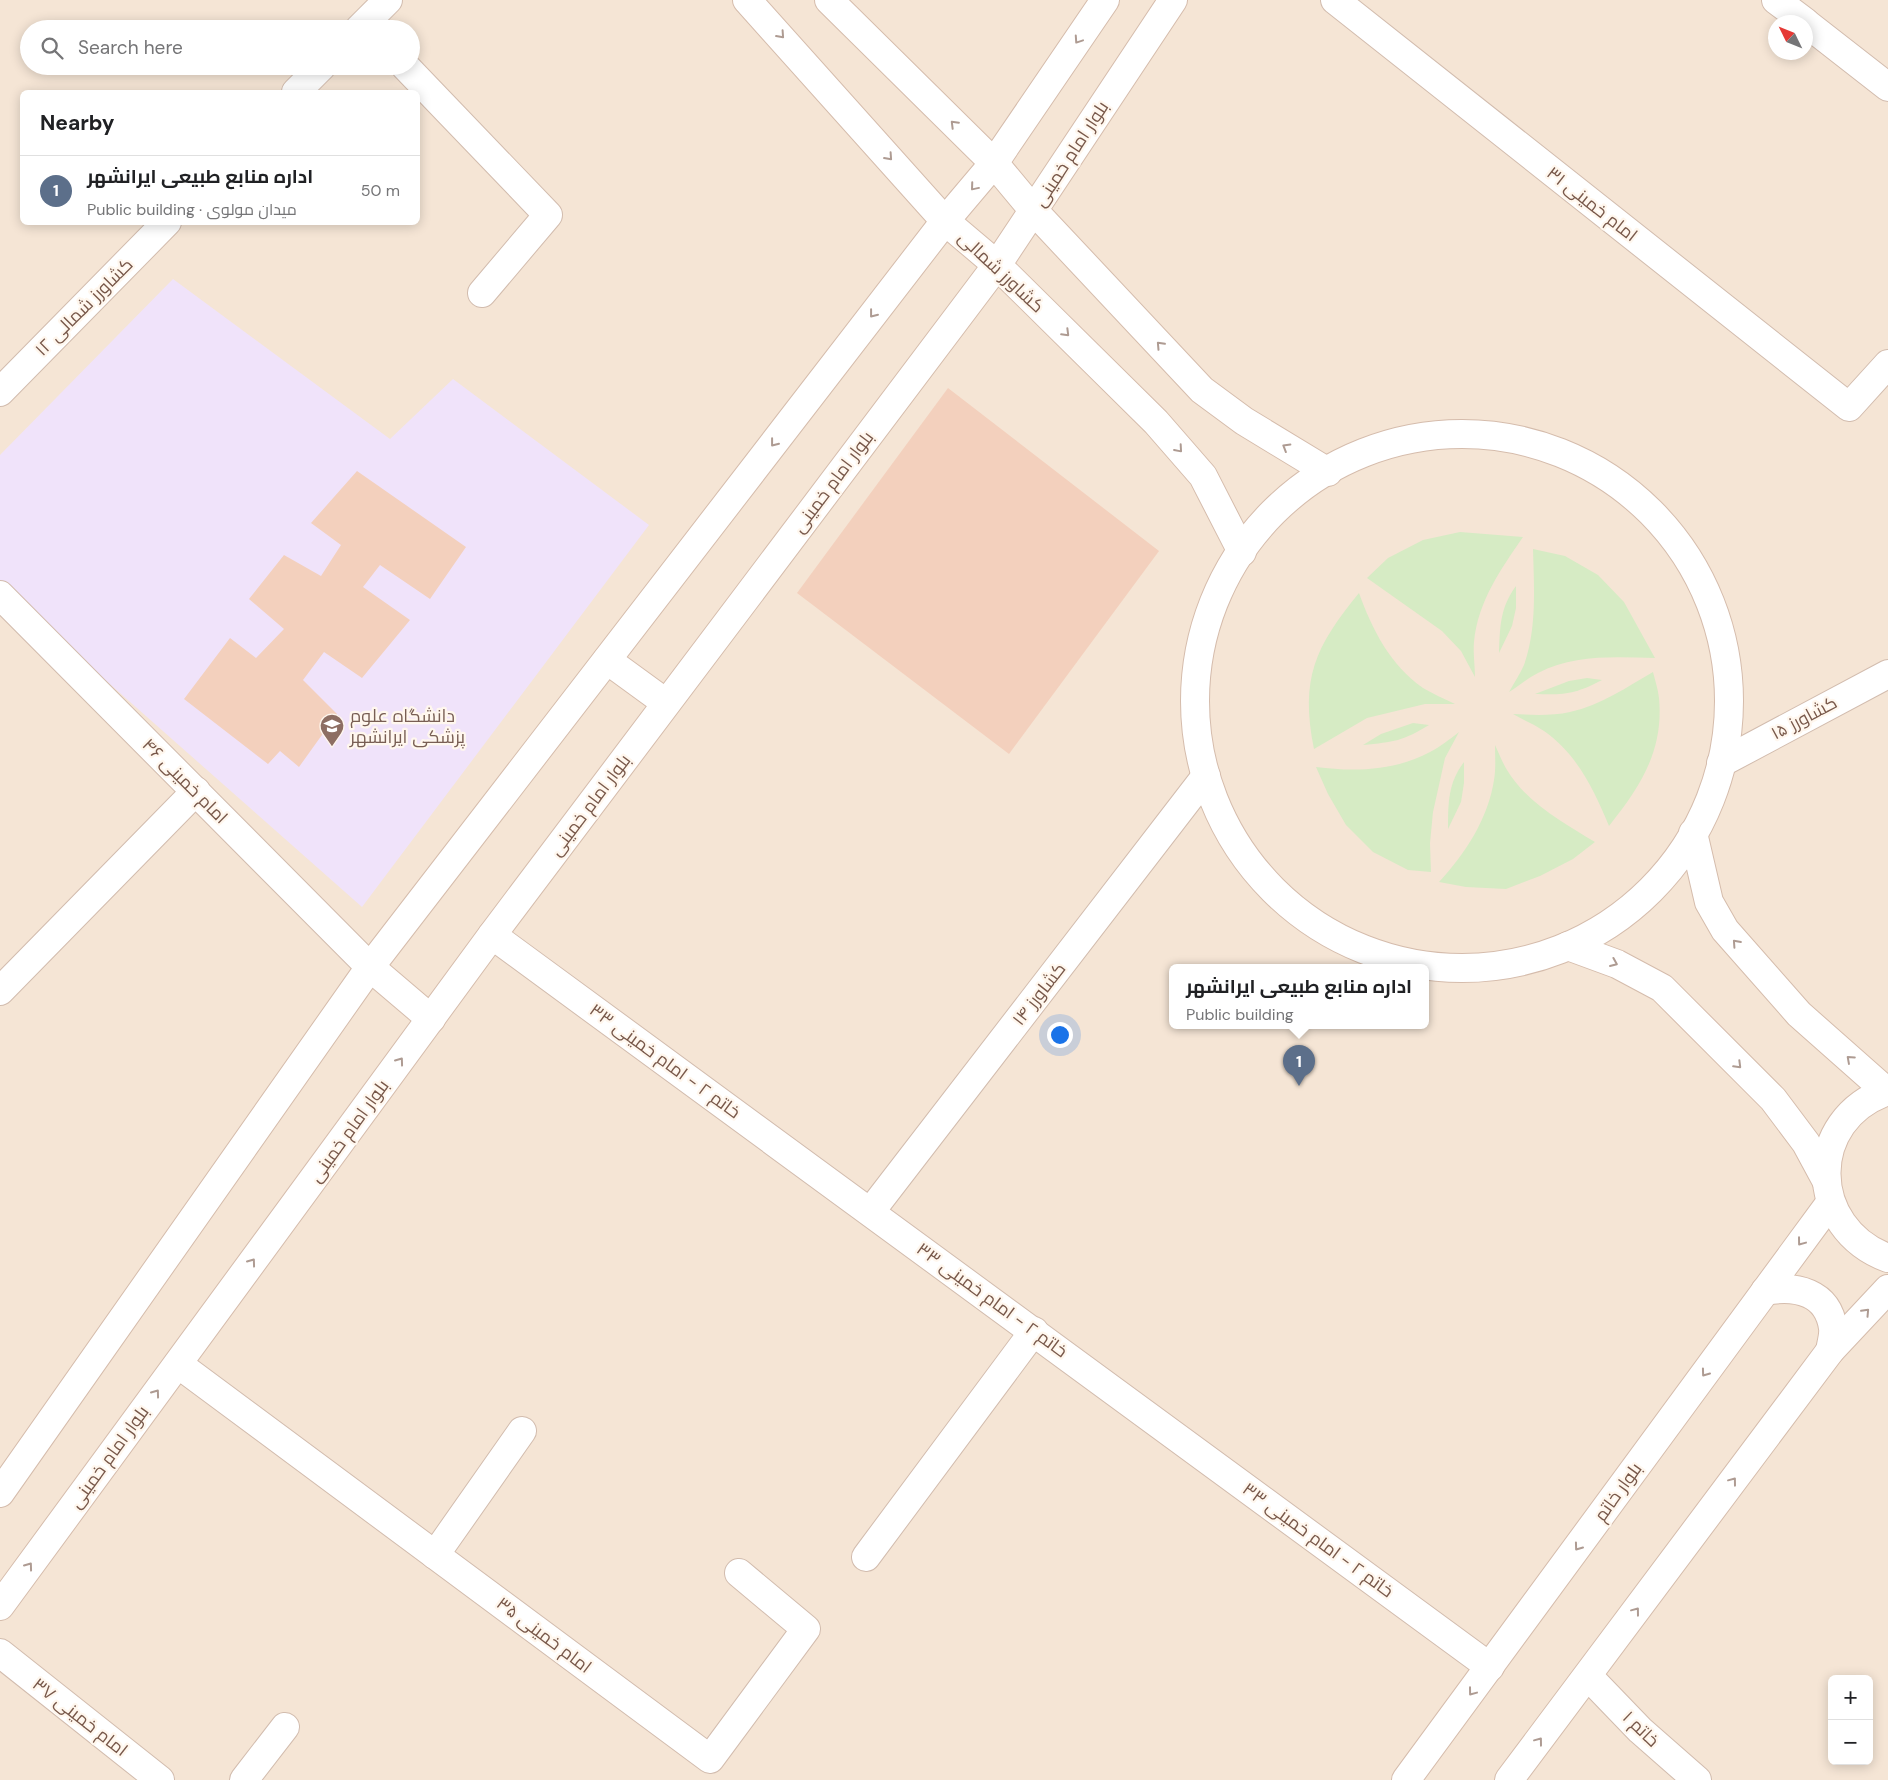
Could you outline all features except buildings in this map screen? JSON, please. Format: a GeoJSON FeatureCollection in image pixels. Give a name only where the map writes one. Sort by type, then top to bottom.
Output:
{"type":"FeatureCollection","features":[{"type":"Feature","properties":{"kind":"main road"},"geometry":{"type":"LineString","coordinates":[[370,20],[388,0]]}},
{"type":"Feature","properties":{"kind":"main road","name":"کشاورز شمالی"},"geometry":{"type":"LineString","coordinates":[[747,0],[945,221],[997,265],[1156,422],[1203,476],[1242,552]]}},
{"type":"Feature","properties":{"kind":"main road"},"geometry":{"type":"LineString","coordinates":[[829,0],[994,163],[1034,211],[1202,390],[1244,422],[1328,472]]}},
{"type":"Feature","properties":{"kind":"main road"},"geometry":{"type":"LineString","coordinates":[[0,1493],[370,967],[945,221],[994,163],[1105,0]]}},
{"type":"Feature","properties":{"kind":"main road","name":"بلوار امام خمینی"},"geometry":{"type":"LineString","coordinates":[[0,1606],[492,934],[997,265],[1173,0]]}},
{"type":"Feature","properties":{"kind":"main road","name":"امام خمینی ۳۱"},"geometry":{"type":"LineString","coordinates":[[1335,0],[1849,408],[1888,364]]}},
{"type":"Feature","properties":{"kind":"main road"},"geometry":{"type":"LineString","coordinates":[[1776,0],[1795,15]]}},
{"type":"Feature","properties":{"kind":"main road"},"geometry":{"type":"LineString","coordinates":[[1813,29],[1888,86]]}},
{"type":"Feature","properties":{"kind":"main road"},"geometry":{"type":"LineString","coordinates":[[298,90],[313,75]]}},
{"type":"Feature","properties":{"kind":"main road"},"geometry":{"type":"LineString","coordinates":[[414,75],[548,215],[482,293]]}},
{"type":"Feature","properties":{"kind":"main road","name":"کشاورز شمالی ۱۲"},"geometry":{"type":"LineString","coordinates":[[0,392],[164,225]]}},
{"type":"Feature","properties":{"kind":"main road"},"geometry":{"type":"LineString","coordinates":[[1412,964],[1371,953],[1313,924],[1288,904],[1251,865],[1238,848],[1222,819],[1206,776],[1196,726],[1197,672],[1209,620],[1221,589],[1242,552],[1262,526],[1285,503],[1310,483],[1358,456],[1398,443],[1449,435],[1473,435],[1519,440],[1548,448],[1577,460],[1615,482],[1644,506],[1670,534],[1694,569],[1709,600],[1722,639],[1728,682],[1727,734],[1721,762],[1706,809],[1693,833],[1666,873],[1635,904],[1600,929],[1568,946],[1551,952],[1510,964],[1478,968],[1429,966]]}},
{"type":"Feature","properties":{"kind":"main road","name":"امام خمینی ۴۶"},"geometry":{"type":"LineString","coordinates":[[4,606],[196,792],[370,967],[431,1019]]}},
{"type":"Feature","properties":{"kind":"main road"},"geometry":{"type":"LineString","coordinates":[[607,660],[666,703]]}},
{"type":"Feature","properties":{"kind":"main road","name":"کشاورز ۱۵"},"geometry":{"type":"LineString","coordinates":[[1721,762],[1888,674]]}},
{"type":"Feature","properties":{"kind":"main road","name":"کشاورز ۱۴"},"geometry":{"type":"LineString","coordinates":[[872,1212],[1206,776]]}},
{"type":"Feature","properties":{"kind":"main road"},"geometry":{"type":"LineString","coordinates":[[0,991],[196,792]]}},
{"type":"Feature","properties":{"kind":"main road"},"geometry":{"type":"LineString","coordinates":[[1693,833],[1709,902],[1725,930],[1799,1014],[1887,1091],[1865,1101],[1848,1116],[1839,1129],[1828,1158],[1828,1192]]}},
{"type":"Feature","properties":{"kind":"main road","name":"خاتم ۲ - امام خمینی ۳۳"},"geometry":{"type":"LineString","coordinates":[[492,934],[1490,1667]]}},
{"type":"Feature","properties":{"kind":"main road"},"geometry":{"type":"LineString","coordinates":[[1568,946],[1617,964],[1662,988],[1773,1099],[1806,1143],[1843,1227],[1862,1245],[1888,1258]]}},
{"type":"Feature","properties":{"kind":"main road","name":"بلوار خاتم"},"geometry":{"type":"LineString","coordinates":[[1406,1780],[1765,1291],[1828,1192]]}},
{"type":"Feature","properties":{"kind":"main road"},"geometry":{"type":"LineString","coordinates":[[1765,1291],[1783,1288],[1800,1290],[1813,1296],[1828,1309],[1834,1330],[1830,1351]]}},
{"type":"Feature","properties":{"kind":"main road"},"geometry":{"type":"LineString","coordinates":[[1509,1780],[1830,1351],[1888,1289]]}},
{"type":"Feature","properties":{"kind":"main road"},"geometry":{"type":"LineString","coordinates":[[866,1557],[1034,1331]]}},
{"type":"Feature","properties":{"kind":"main road","name":"امام خمینی ۳۵"},"geometry":{"type":"LineString","coordinates":[[178,1364],[710,1759],[806,1629],[739,1573]]}},
{"type":"Feature","properties":{"kind":"main road"},"geometry":{"type":"LineString","coordinates":[[435,1555],[522,1430]]}},
{"type":"Feature","properties":{"kind":"main road","name":"امام خمینی ۳۷"},"geometry":{"type":"LineString","coordinates":[[0,1654],[160,1780]]}},
{"type":"Feature","properties":{"kind":"main road","name":"خاتم ۱"},"geometry":{"type":"LineString","coordinates":[[1588,1676],[1640,1730],[1697,1780]]}},
{"type":"Feature","properties":{"kind":"main road"},"geometry":{"type":"LineString","coordinates":[[244,1780],[285,1727]]}},
{"type":"Feature","properties":{"kind":"shaded area"},"geometry":{"type":"Polygon","coordinates":[[[0,0],[1888,0],[1888,1780],[0,1780],[0,0]]]}},
{"type":"Feature","properties":{"kind":"shaded area","name":"دانشگاه علوم پزشکی ایرانشهر"},"geometry":{"type":"Polygon","coordinates":[[[173,279],[390,439],[453,379],[649,525],[362,907],[0,587],[0,455],[173,279]]]}},
{"type":"Feature","properties":{"kind":"green space"},"geometry":{"type":"Polygon","coordinates":[[[1460,532],[1523,537],[1499,573],[1480,613],[1474,642],[1475,677],[1461,651],[1442,631],[1367,578],[1388,558],[1423,540],[1460,532]]]}},
{"type":"Feature","properties":{"kind":"green space"},"geometry":{"type":"Polygon","coordinates":[[[1533,549],[1565,556],[1598,575],[1624,602],[1655,658],[1595,658],[1566,662],[1538,673],[1509,692],[1524,665],[1531,637],[1534,608],[1533,549]]]}},
{"type":"Feature","properties":{"kind":"green space"},"geometry":{"type":"Polygon","coordinates":[[[1516,586],[1516,608],[1512,626],[1499,653],[1504,610],[1516,586]]]}},
{"type":"Feature","properties":{"kind":"green space"},"geometry":{"type":"Polygon","coordinates":[[[1359,593],[1376,633],[1401,669],[1423,688],[1455,704],[1425,704],[1367,718],[1314,749],[1309,702],[1310,683],[1315,665],[1331,630],[1359,593]]]}},
{"type":"Feature","properties":{"kind":"green space"},"geometry":{"type":"Polygon","coordinates":[[[1653,672],[1659,695],[1660,717],[1654,752],[1631,797],[1609,826],[1591,786],[1566,750],[1544,731],[1513,714],[1556,714],[1581,709],[1613,695],[1653,672]]]}},
{"type":"Feature","properties":{"kind":"green space"},"geometry":{"type":"Polygon","coordinates":[[[1587,678],[1602,680],[1570,693],[1535,694],[1569,681],[1587,678]]]}},
{"type":"Feature","properties":{"kind":"green space"},"geometry":{"type":"Polygon","coordinates":[[[1413,723],[1429,725],[1398,740],[1363,745],[1381,734],[1413,723]]]}},
{"type":"Feature","properties":{"kind":"green space"},"geometry":{"type":"Polygon","coordinates":[[[1459,732],[1445,758],[1433,812],[1430,843],[1431,872],[1408,870],[1373,852],[1346,825],[1328,794],[1316,767],[1374,769],[1402,763],[1434,750],[1459,732]]]}},
{"type":"Feature","properties":{"kind":"green space"},"geometry":{"type":"Polygon","coordinates":[[[1495,745],[1507,770],[1524,792],[1546,811],[1595,842],[1573,859],[1540,876],[1506,889],[1466,887],[1439,882],[1466,848],[1487,808],[1495,776],[1495,745]]]}},
{"type":"Feature","properties":{"kind":"green space"},"geometry":{"type":"Polygon","coordinates":[[[1464,762],[1464,783],[1461,802],[1448,829],[1450,794],[1455,778],[1464,762]]]}},
{"type":"Feature","properties":{"kind":"place","name":"دانشگاه علوم پزشکی ایرانشهر"},"geometry":{"type":"Point","coordinates":[332,747]}},
{"type":"Feature","properties":{"kind":"place","name":"اداره منابع طبیعی ایرانشهر"},"geometry":{"type":"Point","coordinates":[1299,1086]}}]}
